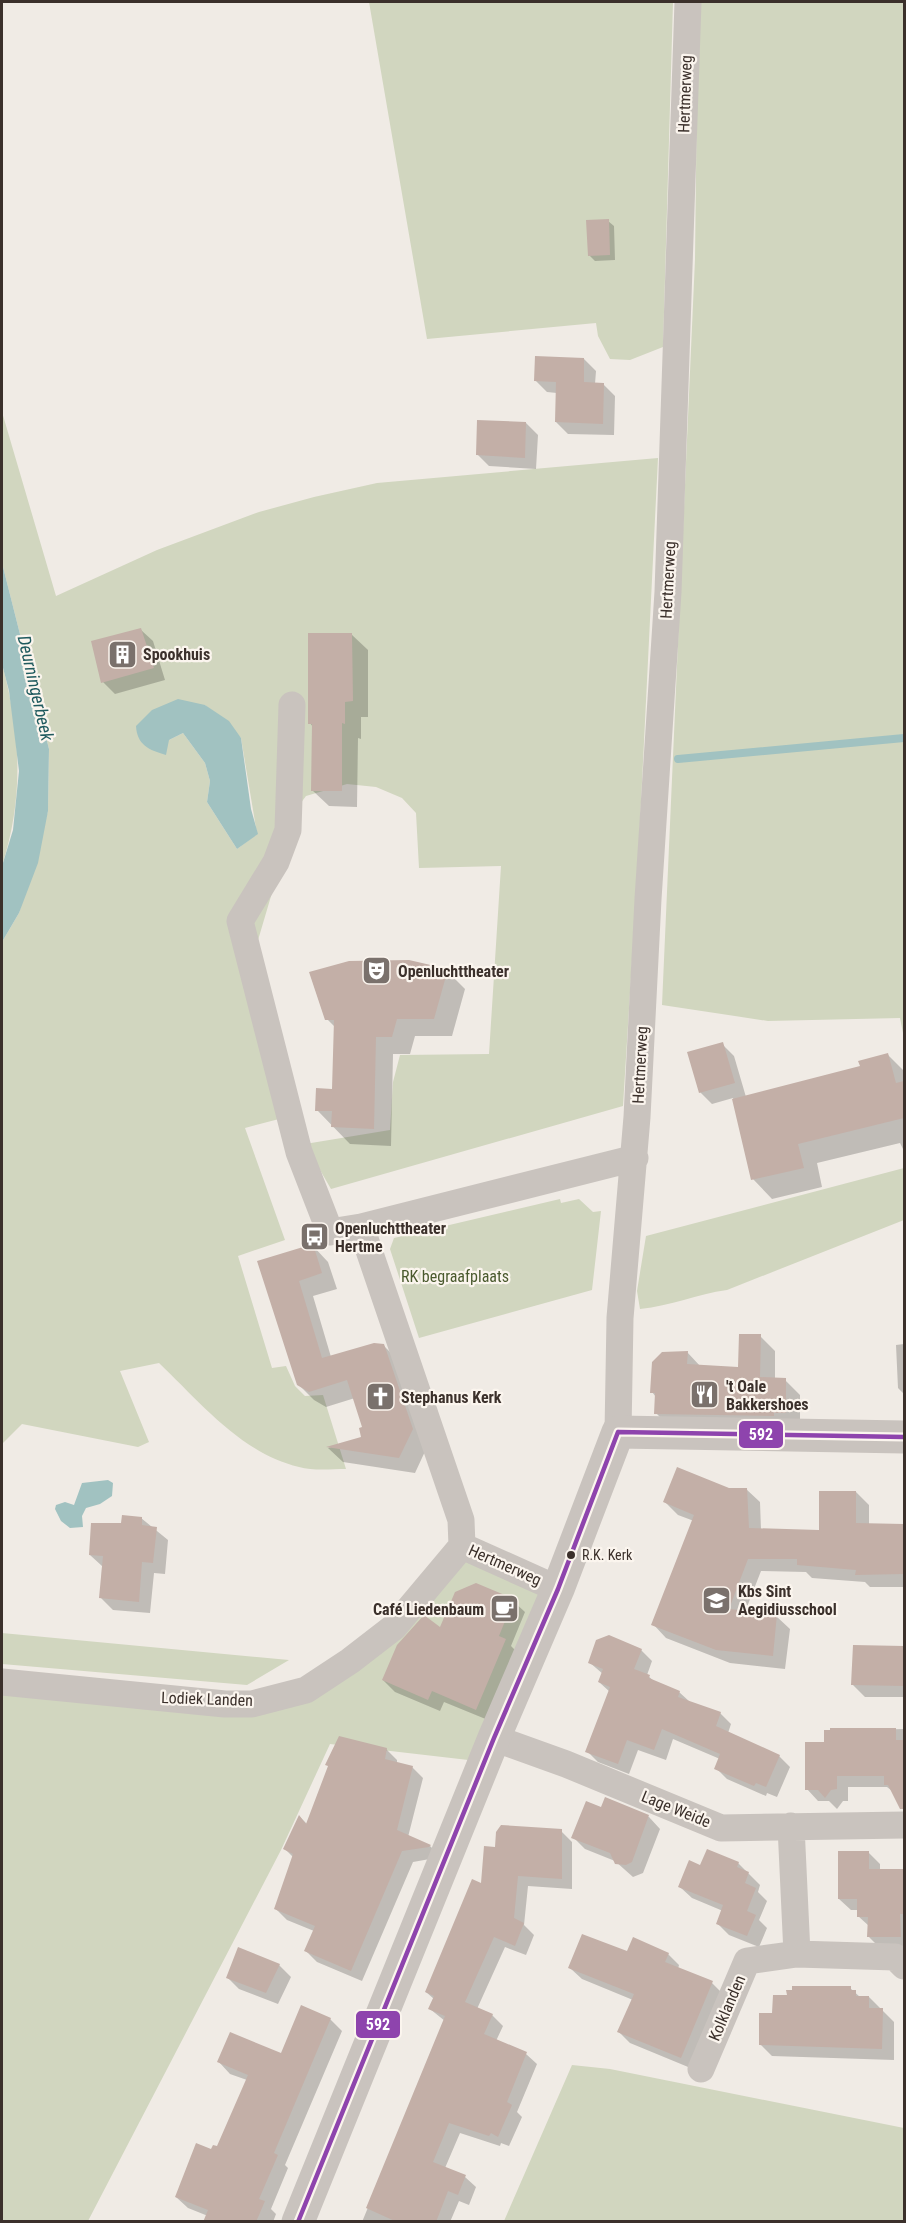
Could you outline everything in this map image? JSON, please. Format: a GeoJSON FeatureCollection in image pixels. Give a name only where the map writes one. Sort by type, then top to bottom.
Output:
{"type":"FeatureCollection","features":[{"type":"Feature","properties":{"kind":"street","name":"Hertmerweg"},"geometry":{"type":"LineString","coordinates":[[298,2222],[494,1738],[558,1589],[618,1432],[620,1318],[635,1158],[668,592],[688,2]]}},
{"type":"Feature","properties":{"kind":"street"},"geometry":{"type":"LineString","coordinates":[[292,705],[288,830],[272,870],[240,921],[303,1162],[330,1232],[361,1227],[635,1158]]}},
{"type":"Feature","properties":{"kind":"street","name":"Hertmerweg"},"geometry":{"type":"LineString","coordinates":[[361,1227],[461,1520],[462,1546],[558,1589]]}},
{"type":"Feature","properties":{"kind":"street"},"geometry":{"type":"LineString","coordinates":[[618,1432],[904,1437]]}},
{"type":"Feature","properties":{"kind":"street","name":"Lodiek Landen"},"geometry":{"type":"LineString","coordinates":[[2,1682],[225,1704],[252,1704],[306,1690],[350,1661],[394,1627],[462,1546]]}},
{"type":"Feature","properties":{"kind":"street","name":"Lage Weide"},"geometry":{"type":"LineString","coordinates":[[494,1738],[566,1764],[722,1828],[904,1825]]}},
{"type":"Feature","properties":{"kind":"street"},"geometry":{"type":"LineString","coordinates":[[791,1826],[797,1954]]}},
{"type":"Feature","properties":{"kind":"street","name":"Kolklanden"},"geometry":{"type":"LineString","coordinates":[[701,2069],[747,1961],[797,1954],[895,1958],[904,1966]]}},
{"type":"Feature","properties":{"kind":"green space"},"geometry":{"type":"Polygon","coordinates":[[[369,2],[673,2],[663,347],[630,360],[610,359],[598,336],[596,323],[427,339],[369,2]]]}},
{"type":"Feature","properties":{"kind":"green space"},"geometry":{"type":"Polygon","coordinates":[[[698,2],[904,2],[904,1038],[900,1018],[768,1021],[662,1005],[695,259],[698,2]]]}},
{"type":"Feature","properties":{"kind":"green space"},"geometry":{"type":"Polygon","coordinates":[[[2,412],[56,596],[157,550],[259,512],[314,497],[377,483],[658,458],[638,863],[623,1106],[331,1189],[305,1144],[390,1130],[393,1082],[400,1055],[489,1054],[501,866],[419,868],[416,813],[402,798],[376,787],[347,784],[306,796],[297,808],[256,947],[279,1119],[245,1128],[285,1240],[238,1256],[272,1368],[286,1366],[295,1386],[305,1396],[323,1395],[346,1469],[304,1468],[259,1451],[223,1425],[159,1363],[120,1371],[149,1442],[138,1447],[22,1424],[2,1444],[2,942],[19,913],[48,811],[49,749],[2,563],[2,412]],[[205,705],[169,740],[183,733],[205,763],[210,781],[207,802],[237,849],[257,834],[241,738],[205,705]]]}},
{"type":"Feature","properties":{"kind":"green space"},"geometry":{"type":"Polygon","coordinates":[[[2,664],[16,740],[17,790],[14,815],[2,866],[2,664]]]}},
{"type":"Feature","properties":{"kind":"green space"},"geometry":{"type":"Polygon","coordinates":[[[904,1168],[904,1220],[727,1290],[640,1309],[637,1291],[646,1236],[904,1168]]]}},
{"type":"Feature","properties":{"kind":"green space","name":"RK begraafplaats"},"geometry":{"type":"Polygon","coordinates":[[[560,1199],[561,1203],[579,1199],[593,1212],[601,1211],[592,1290],[419,1338],[390,1249],[394,1238],[560,1199]]]}},
{"type":"Feature","properties":{"kind":"green space"},"geometry":{"type":"Polygon","coordinates":[[[465,1561],[546,1596],[477,1761],[330,1744],[281,1850],[88,2221],[2,2221],[2,1692],[255,1715],[465,1561]]]}},
{"type":"Feature","properties":{"kind":"green space"},"geometry":{"type":"Polygon","coordinates":[[[2,1633],[289,1660],[247,1685],[2,1664],[2,1633]]]}},
{"type":"Feature","properties":{"kind":"green space"},"geometry":{"type":"Polygon","coordinates":[[[572,2065],[610,2069],[904,2128],[904,2221],[504,2221],[572,2065]]]}},
{"type":"Feature","properties":{"kind":"water"},"geometry":{"type":"Polygon","coordinates":[[[2,563],[49,749],[48,811],[38,863],[19,913],[2,942],[2,866],[13,830],[19,771],[9,691],[2,664],[2,563]]]}},
{"type":"Feature","properties":{"kind":"water"},"geometry":{"type":"Polygon","coordinates":[[[178,699],[205,705],[229,721],[241,738],[251,809],[258,834],[237,849],[207,802],[210,781],[205,763],[183,733],[169,740],[166,755],[149,749],[139,738],[136,726],[152,710],[178,699]]]}},
{"type":"Feature","properties":{"kind":"water"},"geometry":{"type":"Polygon","coordinates":[[[108,1480],[113,1483],[112,1496],[100,1504],[86,1508],[82,1516],[83,1527],[70,1528],[61,1521],[55,1509],[56,1505],[65,1502],[74,1505],[82,1483],[108,1480]]]}},
{"type":"Feature","properties":{"kind":"building"},"geometry":{"type":"Polygon","coordinates":[[[609,219],[610,255],[588,256],[586,220],[609,219]]]}},
{"type":"Feature","properties":{"kind":"building"},"geometry":{"type":"Polygon","coordinates":[[[535,356],[584,358],[584,382],[604,383],[603,424],[555,422],[556,382],[534,381],[535,356]]]}},
{"type":"Feature","properties":{"kind":"building"},"geometry":{"type":"Polygon","coordinates":[[[477,420],[526,422],[525,458],[476,455],[477,420]]]}},
{"type":"Feature","properties":{"kind":"building","name":"Spookhuis"},"geometry":{"type":"Polygon","coordinates":[[[141,628],[154,668],[101,683],[91,641],[141,628]]]}},
{"type":"Feature","properties":{"kind":"building"},"geometry":{"type":"Polygon","coordinates":[[[308,633],[352,633],[353,701],[345,702],[345,724],[342,723],[342,791],[311,791],[312,724],[308,724],[308,633]]]}},
{"type":"Feature","properties":{"kind":"building"},"geometry":{"type":"Polygon","coordinates":[[[409,960],[448,969],[434,1019],[397,1019],[392,1037],[376,1037],[374,1129],[331,1127],[332,1111],[315,1111],[316,1088],[332,1089],[334,1020],[325,1020],[309,972],[349,961],[409,960]]]}},
{"type":"Feature","properties":{"kind":"building"},"geometry":{"type":"Polygon","coordinates":[[[723,1042],[735,1083],[699,1093],[687,1052],[723,1042]]]}},
{"type":"Feature","properties":{"kind":"building"},"geometry":{"type":"Polygon","coordinates":[[[888,1053],[896,1083],[904,1081],[904,1118],[798,1144],[804,1168],[751,1180],[732,1099],[860,1066],[858,1061],[888,1053]]]}},
{"type":"Feature","properties":{"kind":"building","name":"Stephanus Kerk"},"geometry":{"type":"Polygon","coordinates":[[[313,1244],[322,1273],[299,1281],[322,1358],[374,1343],[384,1344],[413,1429],[399,1458],[326,1447],[361,1437],[359,1428],[362,1427],[347,1380],[309,1392],[297,1385],[257,1261],[313,1244]]]}},
{"type":"Feature","properties":{"kind":"building"},"geometry":{"type":"Polygon","coordinates":[[[739,1334],[761,1334],[760,1377],[786,1378],[786,1413],[774,1413],[774,1416],[654,1414],[655,1393],[650,1393],[652,1362],[662,1352],[688,1351],[687,1364],[738,1367],[739,1334]]]}},
{"type":"Feature","properties":{"kind":"building"},"geometry":{"type":"Polygon","coordinates":[[[677,1467],[729,1488],[747,1488],[749,1528],[819,1530],[819,1491],[856,1491],[856,1523],[904,1524],[904,1574],[855,1575],[856,1570],[797,1565],[797,1559],[748,1559],[729,1609],[777,1614],[773,1656],[716,1650],[651,1625],[694,1515],[663,1502],[677,1467]]]}},
{"type":"Feature","properties":{"kind":"building"},"geometry":{"type":"Polygon","coordinates":[[[122,1515],[142,1517],[142,1525],[157,1527],[153,1563],[142,1562],[139,1602],[99,1598],[103,1556],[89,1555],[91,1523],[121,1523],[122,1515]]]}},
{"type":"Feature","properties":{"kind":"building"},"geometry":{"type":"Polygon","coordinates":[[[476,1583],[514,1599],[499,1636],[506,1639],[476,1710],[432,1691],[428,1700],[382,1680],[397,1645],[424,1615],[440,1627],[455,1592],[476,1583]]]}},
{"type":"Feature","properties":{"kind":"building"},"geometry":{"type":"Polygon","coordinates":[[[609,1635],[642,1649],[634,1669],[680,1691],[678,1697],[721,1712],[716,1726],[780,1755],[766,1787],[756,1783],[754,1786],[714,1769],[720,1754],[662,1729],[654,1750],[627,1740],[618,1764],[585,1752],[610,1687],[598,1682],[603,1669],[588,1663],[596,1640],[609,1635]]]}},
{"type":"Feature","properties":{"kind":"building"},"geometry":{"type":"Polygon","coordinates":[[[853,1645],[904,1646],[904,1686],[851,1685],[853,1645]]]}},
{"type":"Feature","properties":{"kind":"building"},"geometry":{"type":"Polygon","coordinates":[[[830,1728],[896,1728],[896,1740],[904,1740],[904,1809],[900,1809],[888,1785],[884,1785],[884,1776],[837,1776],[837,1789],[831,1790],[825,1798],[818,1790],[805,1790],[805,1742],[824,1742],[824,1730],[830,1730],[830,1728]]]}},
{"type":"Feature","properties":{"kind":"building"},"geometry":{"type":"Polygon","coordinates":[[[339,1736],[387,1748],[385,1759],[413,1766],[397,1830],[431,1845],[402,1851],[351,1971],[304,1951],[315,1926],[274,1909],[293,1854],[283,1849],[299,1815],[306,1824],[328,1766],[325,1765],[339,1736]]]}},
{"type":"Feature","properties":{"kind":"building"},"geometry":{"type":"Polygon","coordinates":[[[605,1797],[649,1815],[632,1862],[626,1865],[615,1864],[610,1853],[571,1838],[586,1801],[601,1807],[605,1797]]]}},
{"type":"Feature","properties":{"kind":"building"},"geometry":{"type":"Polygon","coordinates":[[[501,1825],[562,1829],[562,1879],[518,1876],[514,1918],[524,1923],[515,1946],[494,1937],[465,2002],[493,2014],[484,2034],[527,2052],[507,2102],[512,2105],[498,2137],[491,2133],[489,2136],[449,2123],[433,2162],[466,2175],[458,2195],[448,2191],[436,2222],[397,2222],[366,2208],[445,2016],[428,2009],[434,1996],[425,1992],[472,1879],[481,1883],[484,1846],[495,1847],[496,1832],[501,1825]]]}},
{"type":"Feature","properties":{"kind":"building"},"geometry":{"type":"Polygon","coordinates":[[[707,1849],[739,1862],[737,1867],[749,1872],[745,1883],[756,1888],[747,1911],[756,1915],[747,1936],[716,1924],[723,1905],[678,1887],[689,1860],[700,1865],[707,1849]]]}},
{"type":"Feature","properties":{"kind":"building"},"geometry":{"type":"Polygon","coordinates":[[[838,1851],[869,1851],[869,1869],[904,1869],[904,1914],[900,1914],[901,1937],[867,1937],[868,1917],[857,1917],[857,1899],[838,1899],[838,1851]]]}},
{"type":"Feature","properties":{"kind":"building"},"geometry":{"type":"Polygon","coordinates":[[[582,1934],[627,1951],[633,1937],[669,1953],[665,1962],[713,1981],[681,2058],[617,2032],[634,1994],[568,1968],[582,1934]]]}},
{"type":"Feature","properties":{"kind":"building"},"geometry":{"type":"Polygon","coordinates":[[[238,1947],[280,1964],[266,1993],[226,1978],[238,1947]]]}},
{"type":"Feature","properties":{"kind":"building"},"geometry":{"type":"Polygon","coordinates":[[[792,1986],[851,1986],[851,1990],[856,1990],[856,1996],[869,1996],[869,2008],[883,2008],[882,2049],[759,2045],[759,2013],[772,2013],[773,1995],[787,1995],[786,1990],[792,1990],[792,1986]]]}},
{"type":"Feature","properties":{"kind":"building"},"geometry":{"type":"Polygon","coordinates":[[[301,2005],[331,2018],[274,2153],[278,2155],[259,2199],[265,2201],[256,2222],[203,2222],[208,2210],[175,2197],[196,2143],[211,2149],[213,2145],[217,2146],[248,2075],[217,2062],[230,2032],[281,2053],[301,2005]]]}},
{"type":"Feature","properties":{"kind":"waterway"},"geometry":{"type":"LineString","coordinates":[[678,759],[904,738]]}},
{"type":"Feature","properties":{"kind":"transit line","name":"592"},"geometry":{"type":"LineString","coordinates":[[618,1432],[904,1437]]}},
{"type":"Feature","properties":{"kind":"transit line","name":"592"},"geometry":{"type":"LineString","coordinates":[[298,2222],[494,1738],[558,1589],[618,1432]]}},
{"type":"Feature","properties":{"kind":"place","name":"Spookhuis"},"geometry":{"type":"Point","coordinates":[122,654]}},
{"type":"Feature","properties":{"kind":"place","name":"Openluchttheater"},"geometry":{"type":"Point","coordinates":[377,971]}},
{"type":"Feature","properties":{"kind":"place","name":"Openluchttheater Hertme"},"geometry":{"type":"Point","coordinates":[314,1237]}},
{"type":"Feature","properties":{"kind":"place","name":"'t Oale Bakkershoes"},"geometry":{"type":"Point","coordinates":[705,1395]}},
{"type":"Feature","properties":{"kind":"place","name":"Stephanus Kerk"},"geometry":{"type":"Point","coordinates":[380,1397]}},
{"type":"Feature","properties":{"kind":"place","name":"R.K. Kerk"},"geometry":{"type":"Point","coordinates":[571,1555]}},
{"type":"Feature","properties":{"kind":"place","name":"Kbs Sint Aegidiusschool"},"geometry":{"type":"Point","coordinates":[717,1600]}},
{"type":"Feature","properties":{"kind":"place","name":"Café Liedenbaum"},"geometry":{"type":"Point","coordinates":[505,1609]}},
{"type":"Feature","properties":{"kind":"water label","name":"Deurningerbeek"},"geometry":{"type":"Point","coordinates":[36,688]}}]}
